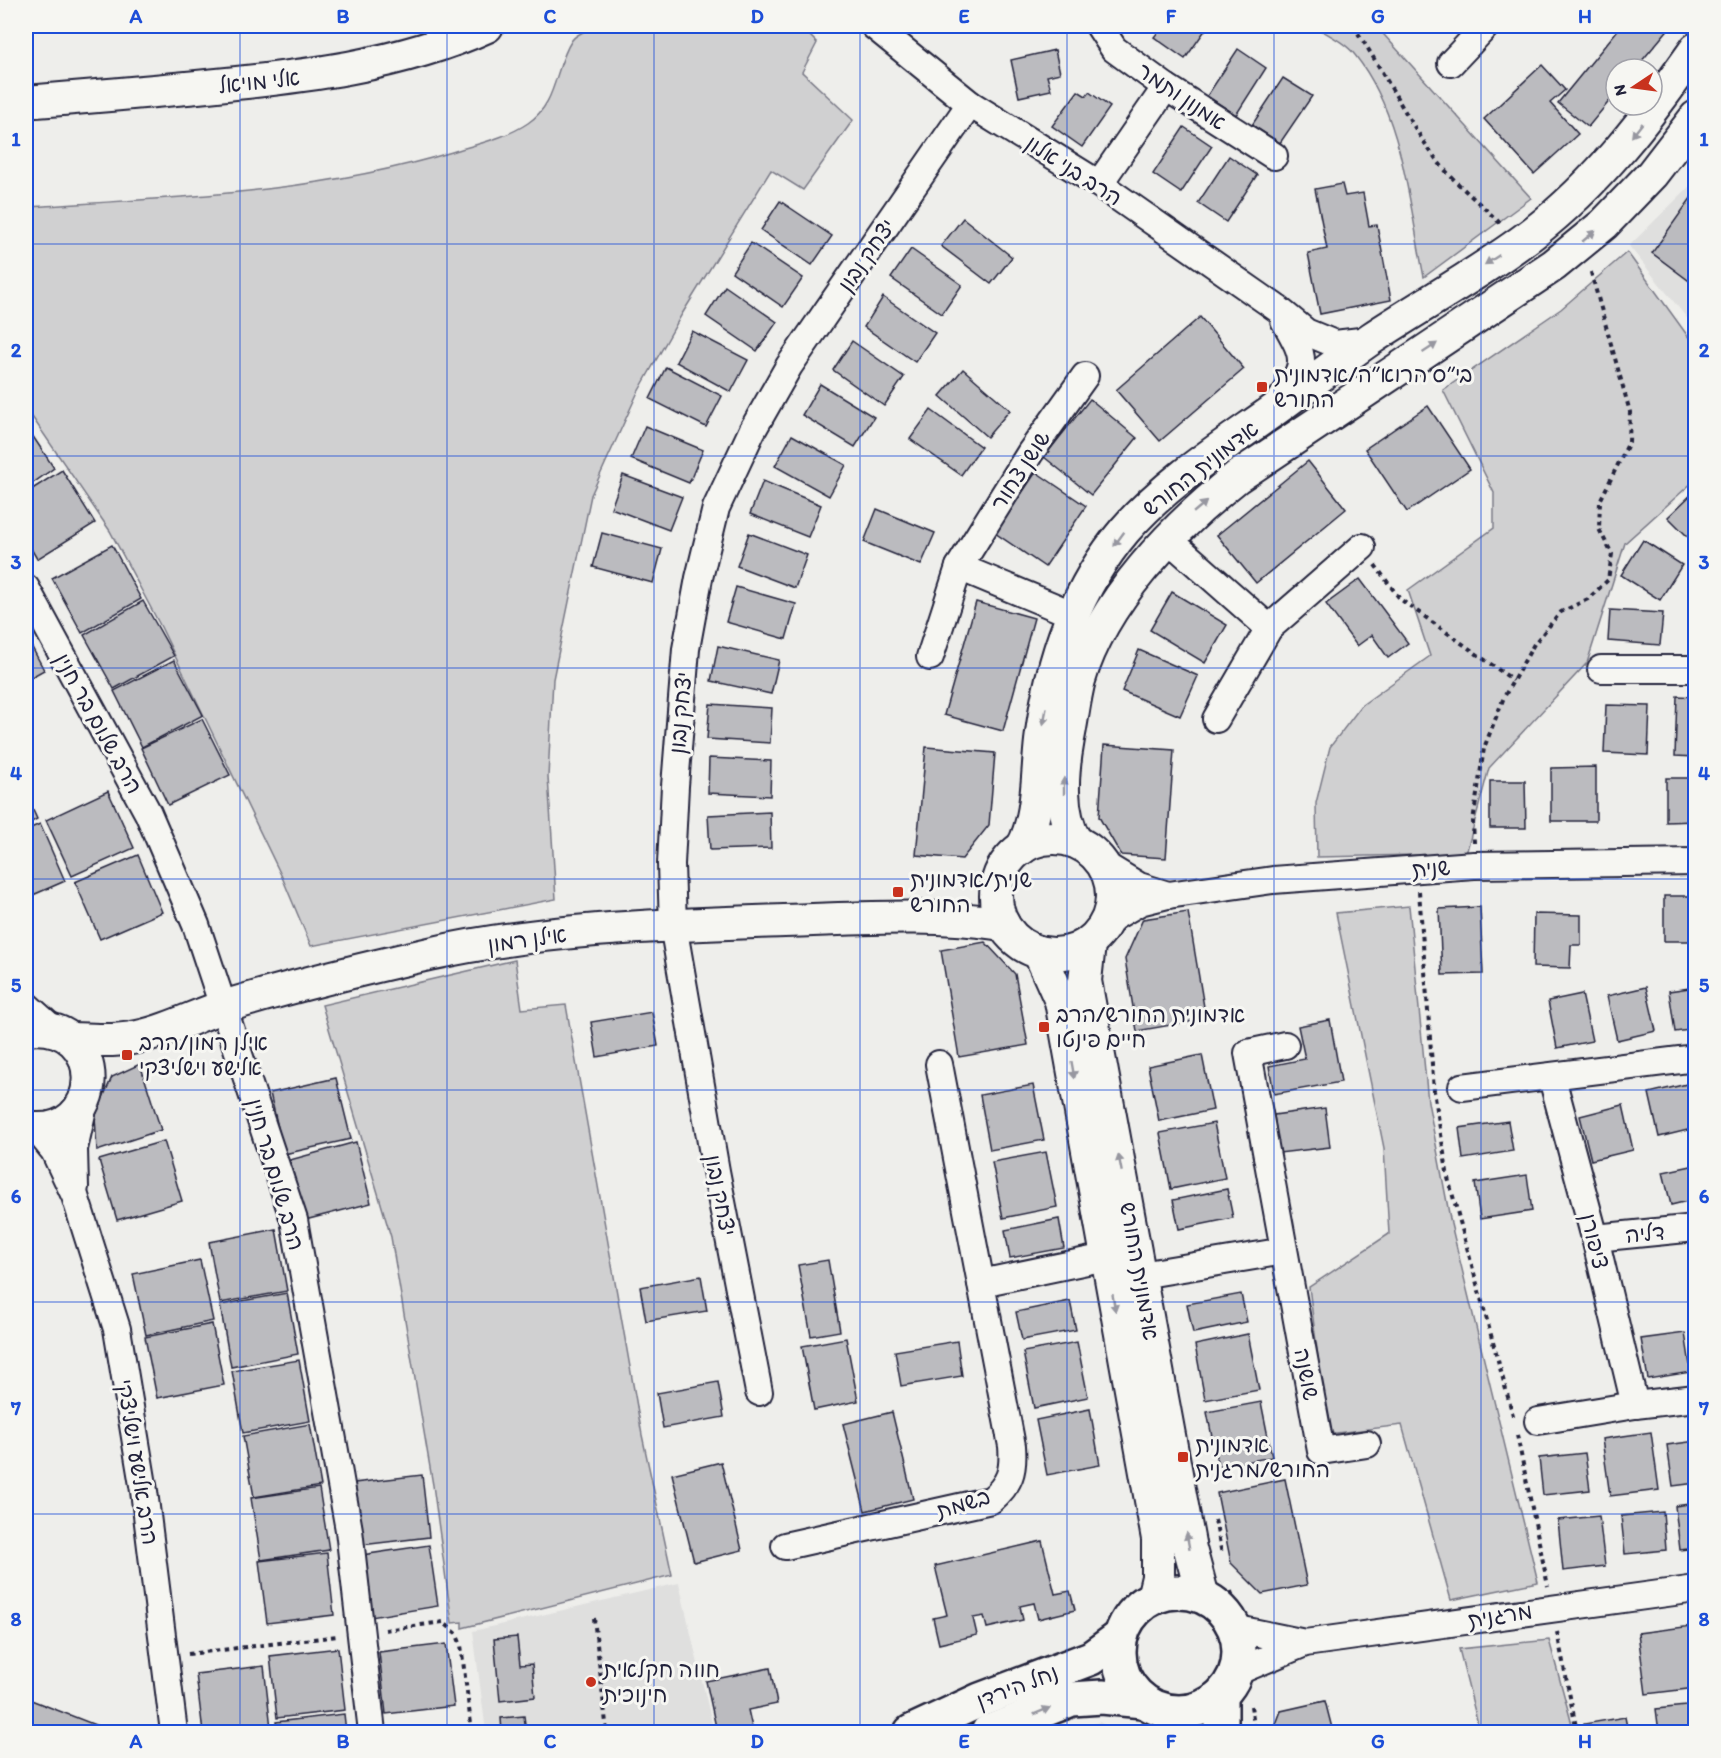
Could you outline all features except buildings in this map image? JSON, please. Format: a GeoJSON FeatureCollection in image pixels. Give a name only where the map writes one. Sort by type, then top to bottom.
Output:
{"type":"FeatureCollection","features":[{"type":"Feature","properties":{"kind":"main road"},"geometry":{"type":"LineString","coordinates":[[1221,1732],[1228,1684],[1239,1647],[1233,1628],[1224,1613],[1203,1597],[1174,1593],[1153,1598],[1131,1617],[1121,1636],[1119,1654],[1122,1672],[1131,1688],[1167,1715],[1203,1707],[1228,1684]]}},
{"type":"Feature","properties":{"kind":"main road","name":"נחל הירדן"},"geometry":{"type":"LineString","coordinates":[[911,1732],[980,1700],[1091,1658],[1121,1636]]}},
{"type":"Feature","properties":{"kind":"main road","name":"נחל הירדן"},"geometry":{"type":"LineString","coordinates":[[988,1732],[1072,1699],[1102,1697],[1167,1715]]}},
{"type":"Feature","properties":{"kind":"street","name":"אלי מויאל"},"geometry":{"type":"LineString","coordinates":[[26,102],[298,78],[376,63],[453,41],[486,26]]}},
{"type":"Feature","properties":{"kind":"street","name":"הרב בני אלון"},"geometry":{"type":"LineString","coordinates":[[874,26],[970,104],[1099,184],[1278,309],[1306,332],[1335,344],[1369,340]]}},
{"type":"Feature","properties":{"kind":"street","name":"אמנון ותמר"},"geometry":{"type":"LineString","coordinates":[[1099,26],[1114,49],[1166,87],[1274,156]]}},
{"type":"Feature","properties":{"kind":"street"},"geometry":{"type":"LineString","coordinates":[[1451,63],[1486,26]]}},
{"type":"Feature","properties":{"kind":"street","name":"אדמונית החורש"},"geometry":{"type":"LineString","coordinates":[[1022,848],[1031,832],[1042,732],[1055,667],[1072,614],[1082,592],[1124,532],[1155,498],[1216,450],[1272,412],[1369,340],[1519,242],[1578,195],[1623,148],[1695,49]]}},
{"type":"Feature","properties":{"kind":"street"},"geometry":{"type":"LineString","coordinates":[[1099,184],[1166,87]]}},
{"type":"Feature","properties":{"kind":"street","name":"יצחק נבון"},"geometry":{"type":"LineString","coordinates":[[759,1392],[716,1171],[673,925],[671,864],[679,709],[699,578],[716,508],[752,431],[789,366],[970,104]]}},
{"type":"Feature","properties":{"kind":"street","name":"אדמונית החורש"},"geometry":{"type":"LineString","coordinates":[[1076,842],[1064,816],[1064,761],[1079,680],[1102,625],[1167,538],[1194,511],[1237,477],[1554,265],[1604,224],[1652,174],[1695,117]]}},
{"type":"Feature","properties":{"kind":"street","name":"הרב בני אלון"},"geometry":{"type":"LineString","coordinates":[[1272,412],[1294,383],[1301,366],[1301,349],[1278,309]]}},
{"type":"Feature","properties":{"kind":"street","name":"שושן צחור"},"geometry":{"type":"LineString","coordinates":[[930,657],[959,567],[1030,453],[1085,376]]}},
{"type":"Feature","properties":{"kind":"street"},"geometry":{"type":"LineString","coordinates":[[1167,538],[1269,628]]}},
{"type":"Feature","properties":{"kind":"street"},"geometry":{"type":"LineString","coordinates":[[1216,719],[1269,628],[1362,547]]}},
{"type":"Feature","properties":{"kind":"street"},"geometry":{"type":"LineString","coordinates":[[959,567],[1072,614]]}},
{"type":"Feature","properties":{"kind":"street","name":"הרב שלום בר חנין"},"geometry":{"type":"LineString","coordinates":[[26,588],[148,813],[196,925],[225,1006],[294,1220],[349,1530],[372,1732]]}},
{"type":"Feature","properties":{"kind":"street"},"geometry":{"type":"LineString","coordinates":[[1601,669],[1695,669]]}},
{"type":"Feature","properties":{"kind":"street"},"geometry":{"type":"LineString","coordinates":[[1048,838],[1076,842],[1090,850],[1102,864],[1113,893],[1098,932],[1065,954],[1040,954],[1015,940],[1003,924],[996,903],[997,882],[1006,862],[1022,848],[1048,838]]}},
{"type":"Feature","properties":{"kind":"street","name":"שנית"},"geometry":{"type":"LineString","coordinates":[[1098,932],[1140,902],[1168,895],[1273,880],[1474,865],[1695,862]]}},
{"type":"Feature","properties":{"kind":"street","name":"שנית"},"geometry":{"type":"LineString","coordinates":[[1102,864],[1139,886],[1168,895]]}},
{"type":"Feature","properties":{"kind":"street","name":"אילן רמון"},"geometry":{"type":"LineString","coordinates":[[921,918],[956,906],[997,882]]}},
{"type":"Feature","properties":{"kind":"street","name":"אילן רמון"},"geometry":{"type":"LineString","coordinates":[[50,1032],[108,1041],[146,1035],[225,1006],[431,953],[538,935],[673,925],[921,918],[974,919],[1003,924]]}},
{"type":"Feature","properties":{"kind":"street","name":"אדמונית החורש"},"geometry":{"type":"LineString","coordinates":[[1098,932],[1086,981],[1190,1550],[1203,1597]]}},
{"type":"Feature","properties":{"kind":"street","name":"אדמונית החורש"},"geometry":{"type":"LineString","coordinates":[[1040,954],[1061,1001],[1158,1539],[1158,1577],[1153,1598]]}},
{"type":"Feature","properties":{"kind":"street"},"geometry":{"type":"LineString","coordinates":[[26,1005],[50,1032],[82,1052],[88,1067],[88,1092]]}},
{"type":"Feature","properties":{"kind":"street","name":"אילן רמון"},"geometry":{"type":"LineString","coordinates":[[31,1129],[52,1128],[66,1122],[78,1112],[88,1092],[114,1058],[146,1035]]}},
{"type":"Feature","properties":{"kind":"street","name":"שושנה"},"geometry":{"type":"LineString","coordinates":[[1285,1045],[1248,1053],[1322,1451],[1367,1444]]}},
{"type":"Feature","properties":{"kind":"street"},"geometry":{"type":"LineString","coordinates":[[1462,1087],[1552,1078],[1695,1059]]}},
{"type":"Feature","properties":{"kind":"street","name":"בשמת"},"geometry":{"type":"LineString","coordinates":[[785,1546],[991,1500],[1005,1489],[1014,1469],[1012,1446],[939,1064]]}},
{"type":"Feature","properties":{"kind":"street","name":"ציפורן"},"geometry":{"type":"LineString","coordinates":[[1552,1078],[1595,1238],[1635,1405]]}},
{"type":"Feature","properties":{"kind":"street","name":"הרב אלישע וישליצקי"},"geometry":{"type":"LineString","coordinates":[[75,1196],[74,1149],[88,1092]]}},
{"type":"Feature","properties":{"kind":"street","name":"הרב אלישע וישליצקי"},"geometry":{"type":"LineString","coordinates":[[31,1129],[54,1151],[75,1196],[117,1329],[144,1491],[174,1732]]}},
{"type":"Feature","properties":{"kind":"street","name":"דליה"},"geometry":{"type":"LineString","coordinates":[[1595,1238],[1695,1228]]}},
{"type":"Feature","properties":{"kind":"street"},"geometry":{"type":"LineString","coordinates":[[1141,1275],[1284,1251]]}},
{"type":"Feature","properties":{"kind":"street"},"geometry":{"type":"LineString","coordinates":[[981,1283],[1106,1257]]}},
{"type":"Feature","properties":{"kind":"street"},"geometry":{"type":"LineString","coordinates":[[1538,1421],[1695,1398]]}},
{"type":"Feature","properties":{"kind":"street","name":"מרגנית"},"geometry":{"type":"LineString","coordinates":[[1228,1684],[1305,1643],[1695,1589]]}},
{"type":"Feature","properties":{"kind":"street","name":"מרגנית"},"geometry":{"type":"LineString","coordinates":[[1233,1628],[1305,1643]]}},
{"type":"Feature","properties":{"kind":"path"},"geometry":{"type":"LineString","coordinates":[[1353,26],[1368,47],[1401,109],[1438,161],[1519,242]]}},
{"type":"Feature","properties":{"kind":"path"},"geometry":{"type":"LineString","coordinates":[[1474,865],[1473,821],[1484,748],[1513,680],[1534,644],[1560,612],[1588,599],[1608,580],[1612,554],[1599,529],[1600,501],[1629,442],[1630,412],[1583,241]]}},
{"type":"Feature","properties":{"kind":"path"},"geometry":{"type":"LineString","coordinates":[[1362,547],[1400,599],[1513,680]]}},
{"type":"Feature","properties":{"kind":"path"},"geometry":{"type":"LineString","coordinates":[[1417,869],[1434,1091],[1448,1178],[1515,1424],[1576,1732]]}},
{"type":"Feature","properties":{"kind":"path"},"geometry":{"type":"LineString","coordinates":[[594,1618],[607,1732]]}},
{"type":"Feature","properties":{"kind":"shaded area"},"geometry":{"type":"Polygon","coordinates":[[[595,26],[800,26],[817,43],[802,72],[853,120],[803,190],[771,170],[682,314],[637,394],[591,495],[553,679],[548,777],[556,899],[311,946],[282,877],[161,627],[110,531],[26,408],[26,207],[187,197],[294,185],[400,166],[491,140],[510,133],[538,115],[550,95],[566,50],[572,40],[595,26]]]}},
{"type":"Feature","properties":{"kind":"shaded area"},"geometry":{"type":"Polygon","coordinates":[[[1314,26],[1376,26],[1531,198],[1424,277],[1402,161],[1384,105],[1355,55],[1336,39],[1314,26]]]}},
{"type":"Feature","properties":{"kind":"shaded area"},"geometry":{"type":"Polygon","coordinates":[[[1695,181],[1695,328],[1629,246],[1695,181]]]}},
{"type":"Feature","properties":{"kind":"shaded area"},"geometry":{"type":"Polygon","coordinates":[[[1627,252],[1695,346],[1695,480],[1625,543],[1587,663],[1489,768],[1466,854],[1317,857],[1316,803],[1330,747],[1362,705],[1430,656],[1408,590],[1494,528],[1494,493],[1443,390],[1561,309],[1627,252]]]}},
{"type":"Feature","properties":{"kind":"shaded area"},"geometry":{"type":"Polygon","coordinates":[[[1409,906],[1428,1102],[1451,1224],[1538,1582],[1451,1600],[1402,1425],[1328,1434],[1309,1287],[1389,1234],[1384,1148],[1336,913],[1409,906]]]}},
{"type":"Feature","properties":{"kind":"shaded area"},"geometry":{"type":"Polygon","coordinates":[[[515,960],[522,1009],[566,1005],[642,1435],[672,1575],[462,1628],[462,1622],[452,1623],[433,1485],[391,1237],[322,1005],[515,960]]]}},
{"type":"Feature","properties":{"kind":"shaded area","name":"חווה חקלאית חינוכית"},"geometry":{"type":"Polygon","coordinates":[[[679,1583],[714,1732],[486,1732],[473,1631],[679,1583]]]}},
{"type":"Feature","properties":{"kind":"shaded area"},"geometry":{"type":"Polygon","coordinates":[[[1549,1640],[1574,1732],[1480,1732],[1459,1649],[1549,1640]]]}},
{"type":"Feature","properties":{"kind":"shaded area"},"geometry":{"type":"Polygon","coordinates":[[[1099,1722],[1120,1732],[1067,1732],[1099,1722]]]}},
{"type":"Feature","properties":{"kind":"place","name":"בי״ס הרוא״ה/אדמונית החורש"},"geometry":{"type":"Point","coordinates":[1262,387]}},
{"type":"Feature","properties":{"kind":"place","name":"שנית/אדמונית החורש"},"geometry":{"type":"Point","coordinates":[898,892]}},
{"type":"Feature","properties":{"kind":"place","name":"אדמונית החורש/הרב חיים פינטו"},"geometry":{"type":"Point","coordinates":[1044,1027]}},
{"type":"Feature","properties":{"kind":"place","name":"אילן רמון/הרב אלישע וישליצקי"},"geometry":{"type":"Point","coordinates":[127,1055]}},
{"type":"Feature","properties":{"kind":"place","name":"אדמונית החורש/מרגנית"},"geometry":{"type":"Point","coordinates":[1183,1457]}},
{"type":"Feature","properties":{"kind":"place","name":"חווה חקלאית חינוכית"},"geometry":{"type":"Point","coordinates":[591,1682]}}]}
